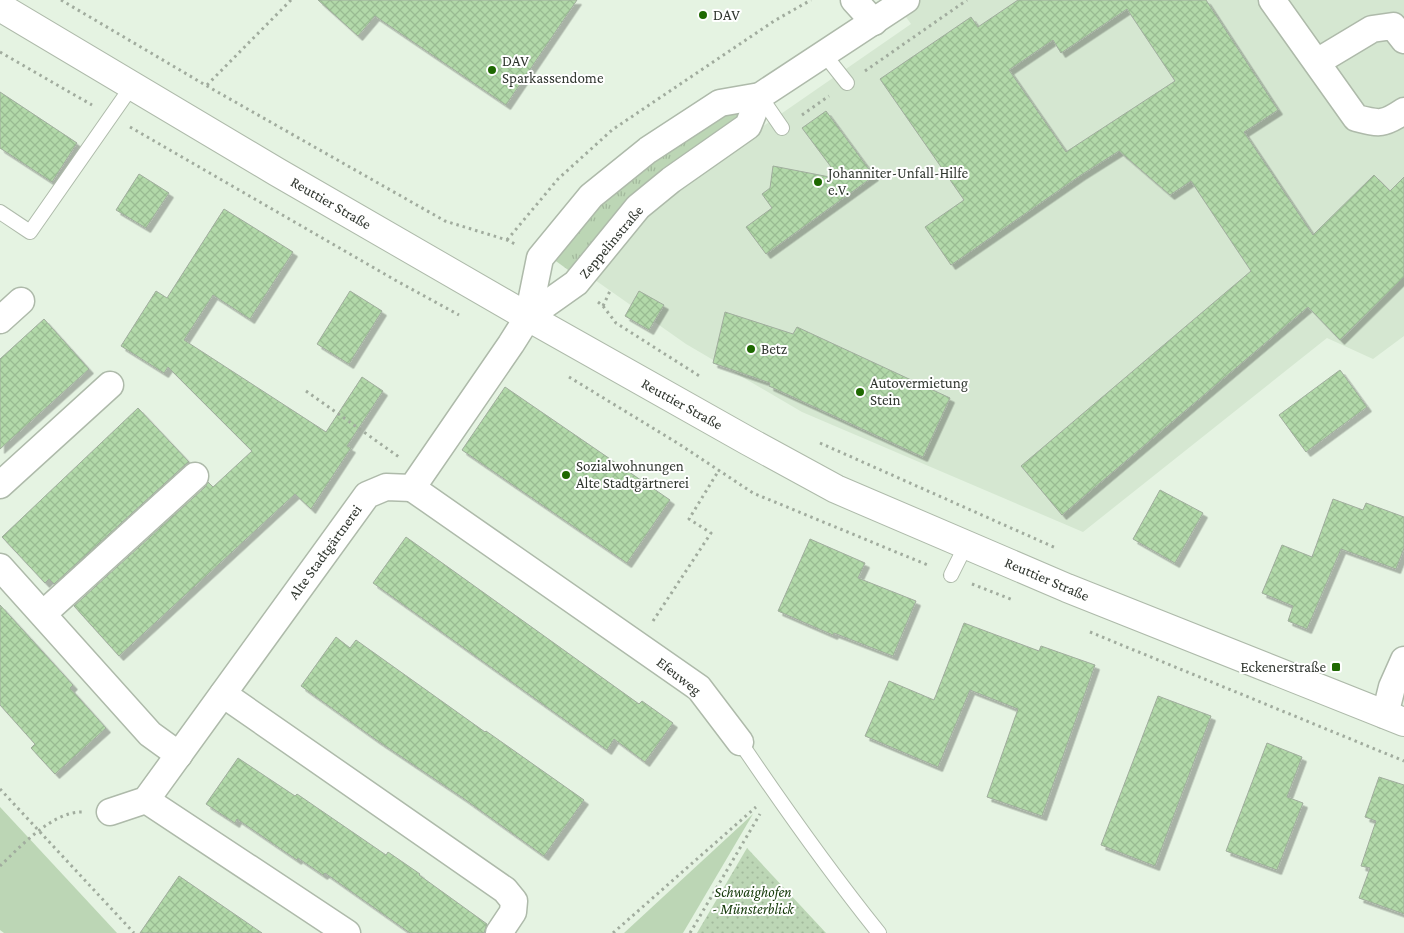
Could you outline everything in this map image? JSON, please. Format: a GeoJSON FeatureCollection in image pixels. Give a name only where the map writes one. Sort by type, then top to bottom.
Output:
{"type":"FeatureCollection","features":[{"type":"Feature","properties":{"kind":"main road","name":"Reuttier Straße"},"geometry":{"type":"LineString","coordinates":[[0,7],[276,172],[528,317],[836,489],[1076,591],[1395,718]]}},
{"type":"Feature","properties":{"kind":"street"},"geometry":{"type":"LineString","coordinates":[[854,0],[874,22]]}},
{"type":"Feature","properties":{"kind":"street"},"geometry":{"type":"LineString","coordinates":[[417,481],[528,317],[540,258],[591,196],[648,150],[720,103],[760,96],[906,0]]}},
{"type":"Feature","properties":{"kind":"street"},"geometry":{"type":"LineString","coordinates":[[1272,0],[1356,118],[1374,123],[1389,121],[1404,111]]}},
{"type":"Feature","properties":{"kind":"street"},"geometry":{"type":"LineString","coordinates":[[1317,62],[1372,29],[1392,26],[1404,40]]}},
{"type":"Feature","properties":{"kind":"street","name":"Zeppelinstraße"},"geometry":{"type":"LineString","coordinates":[[528,317],[576,283],[638,207],[671,180],[748,126],[760,96]]}},
{"type":"Feature","properties":{"kind":"street"},"geometry":{"type":"LineString","coordinates":[[0,320],[21,301]]}},
{"type":"Feature","properties":{"kind":"street"},"geometry":{"type":"LineString","coordinates":[[0,485],[110,385]]}},
{"type":"Feature","properties":{"kind":"street"},"geometry":{"type":"LineString","coordinates":[[43,614],[195,476]]}},
{"type":"Feature","properties":{"kind":"street","name":"Efeuweg"},"geometry":{"type":"LineString","coordinates":[[417,481],[699,688],[740,742]]}},
{"type":"Feature","properties":{"kind":"street","name":"Alte Stadtgärtnerei"},"geometry":{"type":"LineString","coordinates":[[146,800],[367,494],[417,481]]}},
{"type":"Feature","properties":{"kind":"street"},"geometry":{"type":"LineString","coordinates":[[0,567],[150,734],[179,755]]}},
{"type":"Feature","properties":{"kind":"street"},"geometry":{"type":"LineString","coordinates":[[1395,718],[1392,687],[1404,660]]}},
{"type":"Feature","properties":{"kind":"street"},"geometry":{"type":"LineString","coordinates":[[223,694],[505,890],[514,901],[513,912],[498,933]]}},
{"type":"Feature","properties":{"kind":"street"},"geometry":{"type":"LineString","coordinates":[[110,812],[146,800],[347,933]]}},
{"type":"Feature","properties":{"kind":"lane"},"geometry":{"type":"LineString","coordinates":[[824,54],[847,83]]}},
{"type":"Feature","properties":{"kind":"lane"},"geometry":{"type":"LineString","coordinates":[[0,212],[30,232],[132,86]]}},
{"type":"Feature","properties":{"kind":"lane"},"geometry":{"type":"LineString","coordinates":[[760,96],[782,128]]}},
{"type":"Feature","properties":{"kind":"lane"},"geometry":{"type":"LineString","coordinates":[[951,575],[966,545]]}},
{"type":"Feature","properties":{"kind":"lane","name":"Efeuweg"},"geometry":{"type":"LineString","coordinates":[[740,742],[773,792],[879,933]]}},
{"type":"Feature","properties":{"kind":"path"},"geometry":{"type":"LineString","coordinates":[[61,0],[207,86],[445,221],[507,240],[540,258]]}},
{"type":"Feature","properties":{"kind":"path"},"geometry":{"type":"LineString","coordinates":[[207,86],[291,0]]}},
{"type":"Feature","properties":{"kind":"path"},"geometry":{"type":"LineString","coordinates":[[576,283],[603,306],[616,323],[706,380]]}},
{"type":"Feature","properties":{"kind":"path"},"geometry":{"type":"LineString","coordinates":[[306,391],[417,481]]}},
{"type":"Feature","properties":{"kind":"path"},"geometry":{"type":"LineString","coordinates":[[817,442],[1060,549]]}},
{"type":"Feature","properties":{"kind":"path"},"geometry":{"type":"LineString","coordinates":[[637,644],[711,533],[689,519],[719,470]]}},
{"type":"Feature","properties":{"kind":"path"},"geometry":{"type":"LineString","coordinates":[[0,789],[134,933]]}},
{"type":"Feature","properties":{"kind":"path"},"geometry":{"type":"LineString","coordinates":[[613,933],[773,792]]}},
{"type":"Feature","properties":{"kind":"path"},"geometry":{"type":"LineString","coordinates":[[690,933],[773,792]]}},
{"type":"Feature","properties":{"kind":"path"},"geometry":{"type":"LineString","coordinates":[[0,866],[38,830],[71,812],[110,812]]}},
{"type":"Feature","properties":{"kind":"shaded area"},"geometry":{"type":"Polygon","coordinates":[[[894,0],[1404,0],[1404,336],[1373,359],[1327,338],[1083,532],[802,412],[686,344],[595,280],[659,198],[911,24],[894,0]]]}},
{"type":"Feature","properties":{"kind":"green space"},"geometry":{"type":"Polygon","coordinates":[[[736,109],[741,117],[575,275],[549,256],[596,201],[658,152],[736,109]]]}},
{"type":"Feature","properties":{"kind":"green space"},"geometry":{"type":"Polygon","coordinates":[[[0,807],[117,933],[4,933],[0,930],[0,807]]]}},
{"type":"Feature","properties":{"kind":"green space"},"geometry":{"type":"Polygon","coordinates":[[[753,814],[683,933],[624,933],[753,814]]]}},
{"type":"Feature","properties":{"kind":"green space","name":"Schwaighofen - Münsterblick"},"geometry":{"type":"Polygon","coordinates":[[[747,848],[826,933],[697,933],[747,848]]]}},
{"type":"Feature","properties":{"kind":"building","name":"DAV Sparkassendome"},"geometry":{"type":"Polygon","coordinates":[[[318,0],[577,0],[506,105],[375,16],[358,36],[318,0]]]}},
{"type":"Feature","properties":{"kind":"building"},"geometry":{"type":"Polygon","coordinates":[[[1018,0],[1206,0],[1278,110],[1244,132],[1313,235],[1374,175],[1390,191],[1404,177],[1404,277],[1340,340],[1308,307],[1062,515],[1021,466],[1251,271],[1191,181],[1170,195],[1119,151],[951,265],[925,227],[964,200],[880,79],[971,17],[978,27],[1018,0]],[[1127,9],[1061,53],[1053,40],[1009,70],[1066,152],[1175,81],[1127,9]]]}},
{"type":"Feature","properties":{"kind":"building"},"geometry":{"type":"Polygon","coordinates":[[[0,92],[77,143],[52,182],[0,148],[0,92]]]}},
{"type":"Feature","properties":{"kind":"building","name":"Johanniter-Unfall-Hilfe e.V."},"geometry":{"type":"Polygon","coordinates":[[[826,111],[874,176],[766,254],[746,227],[772,208],[762,194],[770,188],[773,166],[840,179],[802,128],[826,111]]]}},
{"type":"Feature","properties":{"kind":"building"},"geometry":{"type":"Polygon","coordinates":[[[139,174],[169,193],[146,228],[116,210],[139,174]]]}},
{"type":"Feature","properties":{"kind":"building"},"geometry":{"type":"Polygon","coordinates":[[[224,209],[293,252],[250,319],[213,295],[184,340],[326,432],[362,377],[383,391],[347,446],[351,448],[311,509],[295,494],[119,656],[74,606],[205,487],[208,482],[213,487],[252,451],[168,367],[164,373],[121,346],[156,291],[167,298],[224,209]]]}},
{"type":"Feature","properties":{"kind":"building"},"geometry":{"type":"Polygon","coordinates":[[[350,291],[382,311],[349,364],[317,344],[350,291]]]}},
{"type":"Feature","properties":{"kind":"building"},"geometry":{"type":"Polygon","coordinates":[[[639,291],[664,305],[649,330],[625,316],[639,291]]]}},
{"type":"Feature","properties":{"kind":"building","name":"Autovermietung Stein"},"geometry":{"type":"Polygon","coordinates":[[[725,312],[793,334],[797,327],[950,398],[923,457],[769,386],[770,383],[713,363],[725,312]]]}},
{"type":"Feature","properties":{"kind":"building"},"geometry":{"type":"Polygon","coordinates":[[[44,319],[89,369],[0,449],[0,359],[44,319]]]}},
{"type":"Feature","properties":{"kind":"building"},"geometry":{"type":"Polygon","coordinates":[[[1340,370],[1367,407],[1306,452],[1279,415],[1340,370]]]}},
{"type":"Feature","properties":{"kind":"building","name":"Sozialwohnungen Alte Stadtgärtnerei"},"geometry":{"type":"Polygon","coordinates":[[[505,387],[670,500],[627,563],[462,450],[505,387]]]}},
{"type":"Feature","properties":{"kind":"building"},"geometry":{"type":"Polygon","coordinates":[[[138,408],[189,462],[54,584],[49,579],[45,583],[2,537],[138,408]]]}},
{"type":"Feature","properties":{"kind":"building"},"geometry":{"type":"Polygon","coordinates":[[[1160,490],[1203,513],[1175,563],[1133,539],[1160,490]]]}},
{"type":"Feature","properties":{"kind":"building"},"geometry":{"type":"Polygon","coordinates":[[[1333,499],[1363,510],[1366,503],[1404,517],[1404,548],[1396,569],[1341,549],[1307,629],[1288,621],[1293,606],[1262,593],[1282,545],[1312,557],[1333,499]]]}},
{"type":"Feature","properties":{"kind":"building"},"geometry":{"type":"Polygon","coordinates":[[[406,537],[639,704],[642,701],[673,723],[645,762],[614,739],[607,750],[373,583],[406,537]]]}},
{"type":"Feature","properties":{"kind":"building"},"geometry":{"type":"Polygon","coordinates":[[[810,539],[865,563],[858,578],[916,601],[893,656],[834,633],[833,635],[778,611],[810,539]]]}},
{"type":"Feature","properties":{"kind":"building"},"geometry":{"type":"Polygon","coordinates":[[[0,605],[73,685],[70,688],[106,728],[55,774],[31,748],[35,744],[0,705],[0,605]]]}},
{"type":"Feature","properties":{"kind":"building"},"geometry":{"type":"Polygon","coordinates":[[[964,623],[1039,651],[1041,646],[1095,665],[1042,816],[987,797],[1018,709],[970,690],[938,767],[865,736],[889,681],[934,700],[964,623]]]}},
{"type":"Feature","properties":{"kind":"building"},"geometry":{"type":"Polygon","coordinates":[[[336,637],[350,648],[356,640],[584,800],[544,856],[301,686],[336,637]]]}},
{"type":"Feature","properties":{"kind":"building"},"geometry":{"type":"Polygon","coordinates":[[[1158,696],[1211,716],[1155,866],[1101,845],[1158,696]]]}},
{"type":"Feature","properties":{"kind":"building"},"geometry":{"type":"Polygon","coordinates":[[[1267,743],[1302,757],[1287,797],[1303,803],[1277,870],[1226,851],[1267,743]]]}},
{"type":"Feature","properties":{"kind":"building"},"geometry":{"type":"Polygon","coordinates":[[[238,758],[295,796],[297,794],[386,855],[388,852],[420,874],[487,924],[484,933],[410,933],[325,873],[323,875],[298,858],[297,860],[237,819],[235,823],[206,804],[238,758]]]}},
{"type":"Feature","properties":{"kind":"building"},"geometry":{"type":"Polygon","coordinates":[[[1379,777],[1404,785],[1404,914],[1359,898],[1370,868],[1361,866],[1376,821],[1365,817],[1379,777]]]}},
{"type":"Feature","properties":{"kind":"building"},"geometry":{"type":"Polygon","coordinates":[[[179,876],[262,933],[140,933],[179,876]]]}},
{"type":"Feature","properties":{"kind":"place","name":"DAV"},"geometry":{"type":"Point","coordinates":[703,15]}},
{"type":"Feature","properties":{"kind":"place","name":"DAV Sparkassendome"},"geometry":{"type":"Point","coordinates":[492,70]}},
{"type":"Feature","properties":{"kind":"place","name":"Johanniter-Unfall-Hilfe e.V."},"geometry":{"type":"Point","coordinates":[818,182]}},
{"type":"Feature","properties":{"kind":"place","name":"Betz"},"geometry":{"type":"Point","coordinates":[751,349]}},
{"type":"Feature","properties":{"kind":"place","name":"Autovermietung Stein"},"geometry":{"type":"Point","coordinates":[860,392]}},
{"type":"Feature","properties":{"kind":"place","name":"Sozialwohnungen Alte Stadtgärtnerei"},"geometry":{"type":"Point","coordinates":[566,475]}},
{"type":"Feature","properties":{"kind":"place","name":"Eckenerstraße"},"geometry":{"type":"Point","coordinates":[1336,667]}}]}
